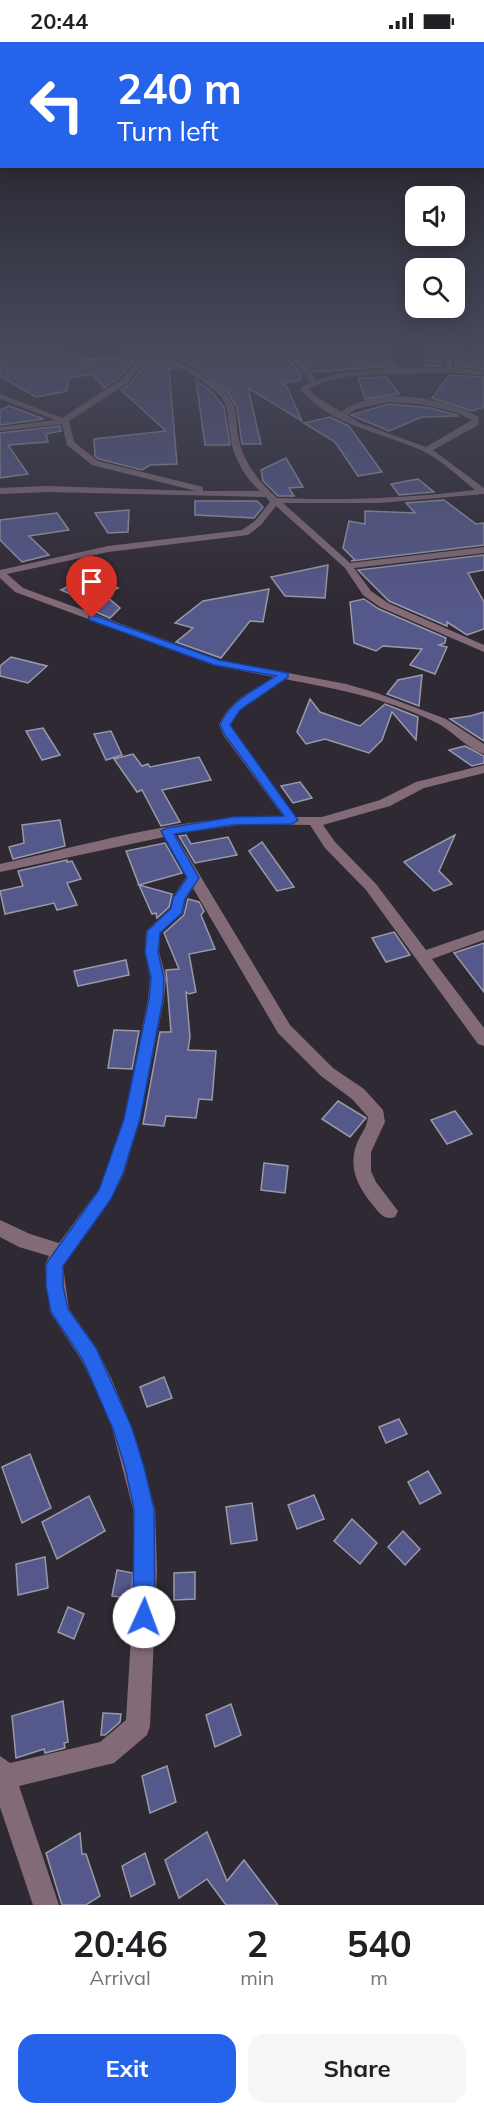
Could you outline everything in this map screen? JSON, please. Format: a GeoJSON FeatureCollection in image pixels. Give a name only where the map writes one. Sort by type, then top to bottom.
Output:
{"type":"FeatureCollection","features":[{"type":"Feature","properties":{"kind":"street"},"geometry":{"type":"LineString","coordinates":[[69,433],[70,443],[95,463],[169,480],[208,492]]}},
{"type":"Feature","properties":{"kind":"street"},"geometry":{"type":"LineString","coordinates":[[233,433],[242,462],[271,499],[348,566],[367,593],[375,600],[484,649]]}},
{"type":"Feature","properties":{"kind":"street"},"geometry":{"type":"LineString","coordinates":[[379,433],[427,450],[484,491]]}},
{"type":"Feature","properties":{"kind":"street"},"geometry":{"type":"LineString","coordinates":[[427,450],[459,433]]}},
{"type":"Feature","properties":{"kind":"street"},"geometry":{"type":"LineString","coordinates":[[0,491],[47,489],[161,494],[208,492],[301,501],[417,498],[484,491]]}},
{"type":"Feature","properties":{"kind":"street"},"geometry":{"type":"LineString","coordinates":[[19,590],[0,573],[108,549],[245,533],[258,523],[271,499]]}},
{"type":"Feature","properties":{"kind":"street"},"geometry":{"type":"LineString","coordinates":[[348,566],[484,550]]}},
{"type":"Feature","properties":{"kind":"street"},"geometry":{"type":"LineString","coordinates":[[0,590],[19,590],[200,657],[236,667],[346,687],[400,705],[455,728],[484,750]]}},
{"type":"Feature","properties":{"kind":"street"},"geometry":{"type":"LineString","coordinates":[[285,675],[236,707],[229,714],[225,725],[228,733],[292,820]]}},
{"type":"Feature","properties":{"kind":"street"},"geometry":{"type":"LineString","coordinates":[[0,868],[167,831],[233,821],[314,821],[366,809],[385,803],[420,785],[484,769]]}},
{"type":"Feature","properties":{"kind":"street"},"geometry":{"type":"LineString","coordinates":[[314,821],[330,845],[370,887],[484,1040]]}},
{"type":"Feature","properties":{"kind":"street"},"geometry":{"type":"LineString","coordinates":[[167,831],[284,1029],[327,1072],[358,1094],[377,1115],[377,1124],[360,1155],[360,1170],[389,1211]]}},
{"type":"Feature","properties":{"kind":"street"},"geometry":{"type":"LineString","coordinates":[[46,1905],[2,1773],[82,1756],[105,1754],[138,1726],[146,1570],[144,1509],[122,1428],[89,1354],[60,1312],[54,1264],[105,1194],[115,1173],[132,1119],[156,999],[158,978],[152,952],[153,931],[178,910],[179,898],[193,878]]}},
{"type":"Feature","properties":{"kind":"street"},"geometry":{"type":"LineString","coordinates":[[422,957],[484,935]]}},
{"type":"Feature","properties":{"kind":"street"},"geometry":{"type":"LineString","coordinates":[[0,1228],[26,1241],[62,1252]]}},
{"type":"Feature","properties":{"kind":"building"},"geometry":{"type":"Polygon","coordinates":[[[0,433],[51,433],[46,434],[48,442],[8,445],[28,474],[0,478],[0,433]]]}},
{"type":"Feature","properties":{"kind":"building"},"geometry":{"type":"Polygon","coordinates":[[[149,433],[174,433],[177,464],[150,465],[142,470],[99,459],[95,456],[94,439],[149,433]]]}},
{"type":"Feature","properties":{"kind":"building"},"geometry":{"type":"Polygon","coordinates":[[[203,433],[228,433],[230,445],[205,445],[203,433]]]}},
{"type":"Feature","properties":{"kind":"building"},"geometry":{"type":"Polygon","coordinates":[[[241,433],[258,433],[261,444],[242,444],[241,433]]]}},
{"type":"Feature","properties":{"kind":"building"},"geometry":{"type":"Polygon","coordinates":[[[320,433],[354,433],[382,472],[358,476],[335,442],[320,433]]]}},
{"type":"Feature","properties":{"kind":"building"},"geometry":{"type":"Polygon","coordinates":[[[286,458],[303,487],[289,488],[294,496],[278,496],[263,481],[261,470],[286,458]]]}},
{"type":"Feature","properties":{"kind":"building"},"geometry":{"type":"Polygon","coordinates":[[[418,479],[434,492],[399,495],[391,484],[418,479]]]}},
{"type":"Feature","properties":{"kind":"building"},"geometry":{"type":"Polygon","coordinates":[[[444,500],[476,524],[484,523],[484,545],[351,561],[355,560],[343,548],[349,521],[365,524],[365,511],[415,513],[406,503],[444,500]]]}},
{"type":"Feature","properties":{"kind":"building"},"geometry":{"type":"Polygon","coordinates":[[[195,501],[257,501],[263,507],[254,518],[195,515],[195,501]]]}},
{"type":"Feature","properties":{"kind":"building"},"geometry":{"type":"Polygon","coordinates":[[[129,510],[128,532],[108,533],[95,513],[129,510]]]}},
{"type":"Feature","properties":{"kind":"building"},"geometry":{"type":"Polygon","coordinates":[[[57,513],[69,530],[29,536],[49,555],[22,562],[0,540],[0,520],[57,513]]]}},
{"type":"Feature","properties":{"kind":"building"},"geometry":{"type":"Polygon","coordinates":[[[484,555],[484,570],[468,573],[484,602],[484,629],[467,635],[447,622],[447,626],[389,601],[358,570],[484,555]]]}},
{"type":"Feature","properties":{"kind":"building"},"geometry":{"type":"Polygon","coordinates":[[[328,565],[325,598],[285,596],[271,577],[328,565]]]}},
{"type":"Feature","properties":{"kind":"building"},"geometry":{"type":"Polygon","coordinates":[[[90,575],[118,588],[105,595],[120,608],[110,618],[96,612],[82,599],[61,590],[90,575]]]}},
{"type":"Feature","properties":{"kind":"building"},"geometry":{"type":"Polygon","coordinates":[[[269,589],[263,622],[250,621],[221,658],[176,642],[193,628],[175,623],[203,601],[269,589]]]}},
{"type":"Feature","properties":{"kind":"building"},"geometry":{"type":"Polygon","coordinates":[[[364,599],[379,609],[446,638],[445,643],[439,645],[447,647],[435,674],[410,665],[422,649],[383,646],[376,651],[354,643],[350,602],[364,599]]]}},
{"type":"Feature","properties":{"kind":"building"},"geometry":{"type":"Polygon","coordinates":[[[11,657],[47,666],[28,683],[0,676],[0,666],[11,657]]]}},
{"type":"Feature","properties":{"kind":"building"},"geometry":{"type":"Polygon","coordinates":[[[422,675],[419,706],[387,694],[398,680],[422,675]]]}},
{"type":"Feature","properties":{"kind":"building"},"geometry":{"type":"Polygon","coordinates":[[[310,699],[320,712],[360,726],[385,704],[418,717],[416,740],[392,712],[382,740],[369,753],[325,739],[306,744],[297,732],[310,699]]]}},
{"type":"Feature","properties":{"kind":"building"},"geometry":{"type":"Polygon","coordinates":[[[484,712],[484,741],[450,719],[470,716],[484,712]]]}},
{"type":"Feature","properties":{"kind":"building"},"geometry":{"type":"Polygon","coordinates":[[[43,728],[60,755],[42,760],[26,731],[43,728]]]}},
{"type":"Feature","properties":{"kind":"building"},"geometry":{"type":"Polygon","coordinates":[[[111,731],[122,755],[106,760],[94,734],[111,731]]]}},
{"type":"Feature","properties":{"kind":"building"},"geometry":{"type":"Polygon","coordinates":[[[465,746],[484,756],[484,763],[472,766],[449,750],[465,746]]]}},
{"type":"Feature","properties":{"kind":"building"},"geometry":{"type":"Polygon","coordinates":[[[133,754],[142,766],[148,764],[150,767],[199,757],[211,780],[162,790],[180,822],[161,826],[142,790],[137,792],[114,759],[133,754]]]}},
{"type":"Feature","properties":{"kind":"building"},"geometry":{"type":"Polygon","coordinates":[[[300,782],[312,798],[293,803],[281,786],[300,782]]]}},
{"type":"Feature","properties":{"kind":"building"},"geometry":{"type":"Polygon","coordinates":[[[60,820],[65,846],[13,859],[9,847],[24,843],[22,825],[60,820]]]}},
{"type":"Feature","properties":{"kind":"building"},"geometry":{"type":"Polygon","coordinates":[[[186,835],[191,844],[228,837],[237,855],[195,863],[179,836],[186,835]]]}},
{"type":"Feature","properties":{"kind":"building"},"geometry":{"type":"Polygon","coordinates":[[[455,835],[439,871],[452,884],[434,891],[404,862],[455,835]]]}},
{"type":"Feature","properties":{"kind":"building"},"geometry":{"type":"Polygon","coordinates":[[[262,842],[294,887],[277,891],[249,851],[262,842]]]}},
{"type":"Feature","properties":{"kind":"building"},"geometry":{"type":"Polygon","coordinates":[[[165,843],[182,873],[139,885],[126,851],[165,843]]]}},
{"type":"Feature","properties":{"kind":"building"},"geometry":{"type":"Polygon","coordinates":[[[67,860],[67,862],[72,861],[81,879],[67,883],[77,905],[57,910],[54,903],[5,914],[0,891],[23,886],[18,871],[67,860]]]}},
{"type":"Feature","properties":{"kind":"building"},"geometry":{"type":"Polygon","coordinates":[[[139,885],[172,894],[169,907],[157,918],[156,913],[152,914],[139,885]]]}},
{"type":"Feature","properties":{"kind":"building"},"geometry":{"type":"Polygon","coordinates":[[[188,899],[199,902],[204,911],[201,915],[215,949],[189,954],[196,992],[189,994],[186,992],[190,1037],[188,1050],[216,1051],[212,1100],[199,1099],[196,1118],[166,1116],[164,1126],[143,1124],[160,1032],[171,1032],[166,970],[179,969],[164,933],[184,915],[188,899]]]}},
{"type":"Feature","properties":{"kind":"building"},"geometry":{"type":"Polygon","coordinates":[[[394,932],[410,955],[386,962],[372,938],[394,932]]]}},
{"type":"Feature","properties":{"kind":"building"},"geometry":{"type":"Polygon","coordinates":[[[484,943],[484,992],[454,953],[484,943]]]}},
{"type":"Feature","properties":{"kind":"building"},"geometry":{"type":"Polygon","coordinates":[[[126,960],[129,975],[78,986],[74,971],[126,960]]]}},
{"type":"Feature","properties":{"kind":"building"},"geometry":{"type":"Polygon","coordinates":[[[114,1030],[139,1031],[132,1069],[108,1068],[114,1030]]]}},
{"type":"Feature","properties":{"kind":"building"},"geometry":{"type":"Polygon","coordinates":[[[338,1101],[366,1118],[350,1137],[322,1119],[338,1101]]]}},
{"type":"Feature","properties":{"kind":"building"},"geometry":{"type":"Polygon","coordinates":[[[455,1111],[472,1134],[447,1144],[431,1120],[455,1111]]]}},
{"type":"Feature","properties":{"kind":"building"},"geometry":{"type":"Polygon","coordinates":[[[264,1163],[288,1166],[285,1193],[261,1190],[264,1163]]]}},
{"type":"Feature","properties":{"kind":"building"},"geometry":{"type":"Polygon","coordinates":[[[164,1377],[172,1398],[147,1407],[140,1387],[164,1377]]]}},
{"type":"Feature","properties":{"kind":"building"},"geometry":{"type":"Polygon","coordinates":[[[399,1419],[407,1434],[386,1443],[379,1427],[399,1419]]]}},
{"type":"Feature","properties":{"kind":"building"},"geometry":{"type":"Polygon","coordinates":[[[30,1454],[51,1508],[22,1523],[2,1467],[30,1454]]]}},
{"type":"Feature","properties":{"kind":"building"},"geometry":{"type":"Polygon","coordinates":[[[428,1471],[441,1493],[420,1504],[408,1482],[428,1471]]]}},
{"type":"Feature","properties":{"kind":"building"},"geometry":{"type":"Polygon","coordinates":[[[314,1495],[324,1519],[297,1529],[288,1505],[314,1495]]]}},
{"type":"Feature","properties":{"kind":"building"},"geometry":{"type":"Polygon","coordinates":[[[89,1496],[105,1531],[57,1559],[42,1522],[89,1496]]]}},
{"type":"Feature","properties":{"kind":"building"},"geometry":{"type":"Polygon","coordinates":[[[252,1503],[257,1540],[231,1544],[226,1507],[252,1503]]]}},
{"type":"Feature","properties":{"kind":"building"},"geometry":{"type":"Polygon","coordinates":[[[352,1519],[377,1543],[360,1564],[334,1541],[352,1519]]]}},
{"type":"Feature","properties":{"kind":"building"},"geometry":{"type":"Polygon","coordinates":[[[403,1531],[420,1549],[405,1565],[388,1547],[403,1531]]]}},
{"type":"Feature","properties":{"kind":"building"},"geometry":{"type":"Polygon","coordinates":[[[45,1557],[48,1588],[18,1595],[16,1564],[45,1557]]]}},
{"type":"Feature","properties":{"kind":"building"},"geometry":{"type":"Polygon","coordinates":[[[117,1570],[133,1573],[131,1599],[112,1596],[117,1570]]]}},
{"type":"Feature","properties":{"kind":"building"},"geometry":{"type":"Polygon","coordinates":[[[195,1572],[195,1599],[174,1600],[174,1573],[195,1572]]]}},
{"type":"Feature","properties":{"kind":"building"},"geometry":{"type":"Polygon","coordinates":[[[68,1607],[84,1614],[74,1639],[58,1632],[68,1607]]]}},
{"type":"Feature","properties":{"kind":"building"},"geometry":{"type":"Polygon","coordinates":[[[63,1701],[68,1742],[64,1743],[65,1748],[45,1753],[44,1749],[16,1758],[12,1716],[63,1701]]]}},
{"type":"Feature","properties":{"kind":"building"},"geometry":{"type":"Polygon","coordinates":[[[231,1704],[241,1735],[215,1747],[206,1715],[231,1704]]]}},
{"type":"Feature","properties":{"kind":"building"},"geometry":{"type":"Polygon","coordinates":[[[103,1713],[121,1714],[120,1722],[105,1735],[101,1735],[103,1713]]]}},
{"type":"Feature","properties":{"kind":"building"},"geometry":{"type":"Polygon","coordinates":[[[167,1766],[176,1802],[150,1813],[142,1776],[167,1766]]]}},
{"type":"Feature","properties":{"kind":"building"},"geometry":{"type":"Polygon","coordinates":[[[207,1832],[227,1881],[244,1860],[278,1905],[226,1905],[207,1879],[179,1898],[165,1860],[207,1832]]]}},
{"type":"Feature","properties":{"kind":"building"},"geometry":{"type":"Polygon","coordinates":[[[80,1833],[82,1854],[86,1854],[100,1896],[86,1905],[62,1905],[46,1853],[80,1833]]]}},
{"type":"Feature","properties":{"kind":"building"},"geometry":{"type":"Polygon","coordinates":[[[145,1853],[155,1884],[131,1897],[122,1866],[145,1853]]]}},
{"type":"Feature","properties":{"kind":"route"},"geometry":{"type":"LineString","coordinates":[[92,618],[217,663],[285,675],[236,707],[229,714],[225,725],[228,733],[292,820],[233,821],[167,831],[193,878],[179,898],[178,910],[153,931],[152,952],[158,978],[156,999],[132,1119],[115,1173],[105,1194],[54,1264],[60,1312],[89,1354],[105,1387],[122,1428],[134,1467],[144,1509],[146,1570],[144,1617]]}}]}
